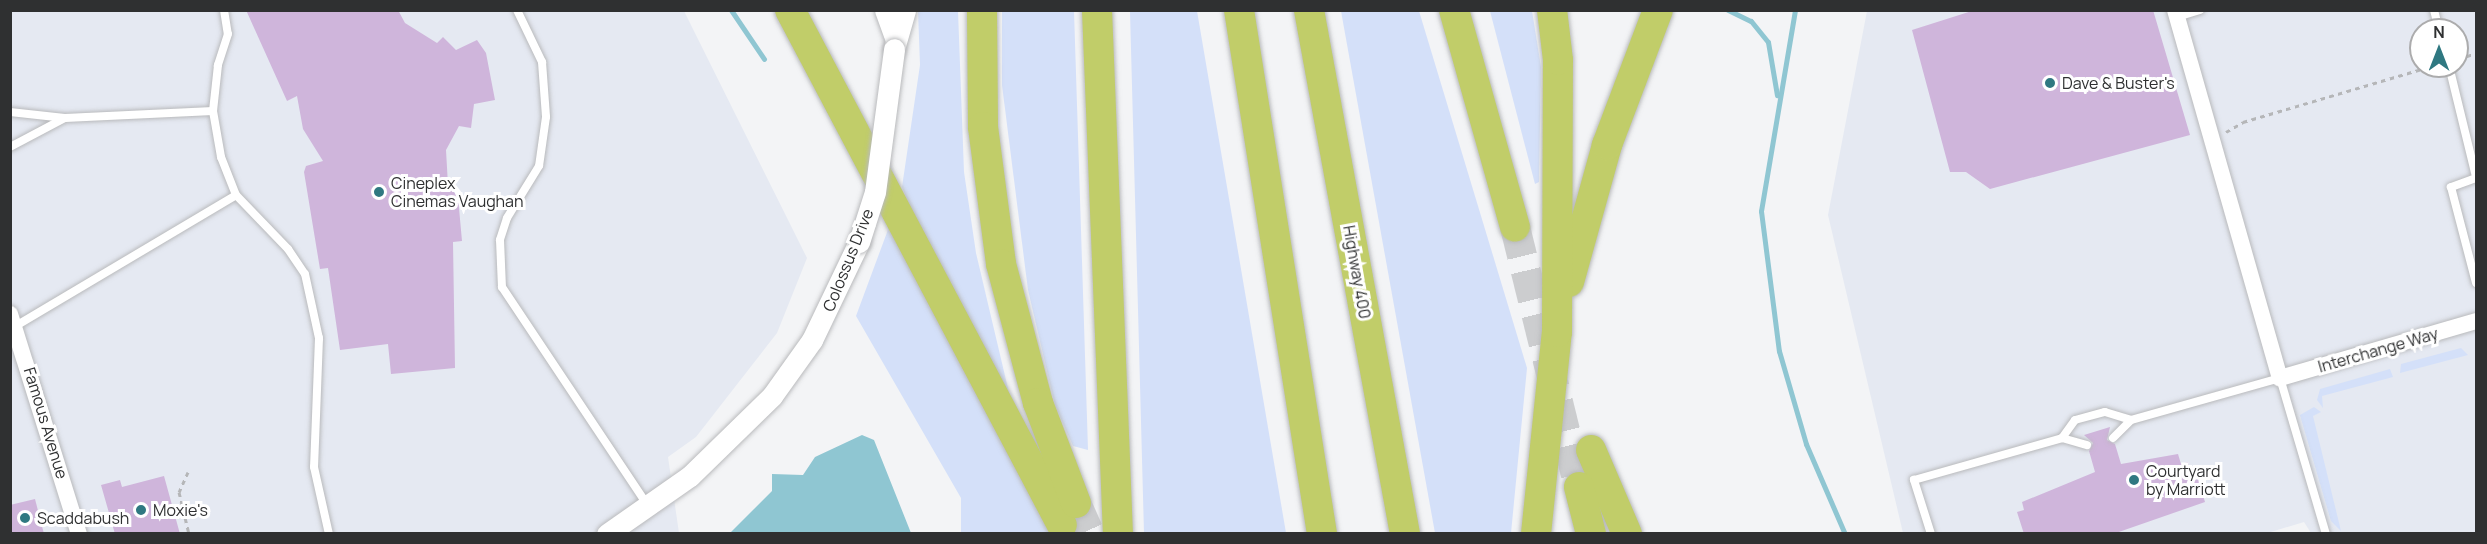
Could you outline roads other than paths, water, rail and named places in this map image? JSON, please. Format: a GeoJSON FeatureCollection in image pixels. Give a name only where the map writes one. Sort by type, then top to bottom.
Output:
{"type":"FeatureCollection","features":[{"type":"Feature","properties":{"kind":"highway"},"geometry":{"type":"LineString","coordinates":[[790,10],[1069,514],[1001,264],[983,127],[982,10]]}},
{"type":"Feature","properties":{"kind":"highway"},"geometry":{"type":"LineString","coordinates":[[1096,10],[1115,534]]}},
{"type":"Feature","properties":{"kind":"highway"},"geometry":{"type":"LineString","coordinates":[[1239,10],[1323,534]]}},
{"type":"Feature","properties":{"kind":"highway","name":"Highway 400"},"geometry":{"type":"LineString","coordinates":[[1309,10],[1405,534]]}},
{"type":"Feature","properties":{"kind":"highway"},"geometry":{"type":"LineString","coordinates":[[1454,10],[1515,227]]}},
{"type":"Feature","properties":{"kind":"highway"},"geometry":{"type":"LineString","coordinates":[[1536,534],[1557,332],[1558,60],[1552,10]]}},
{"type":"Feature","properties":{"kind":"highway"},"geometry":{"type":"LineString","coordinates":[[1557,332],[1607,145],[1658,10]]}},
{"type":"Feature","properties":{"kind":"highway"},"geometry":{"type":"LineString","coordinates":[[1591,450],[1627,534]]}},
{"type":"Feature","properties":{"kind":"highway"},"geometry":{"type":"LineString","coordinates":[[1579,487],[1591,534]]}},
{"type":"Feature","properties":{"kind":"street","name":"Colossus Drive"},"geometry":{"type":"LineString","coordinates":[[885,10],[895,43]]}},
{"type":"Feature","properties":{"kind":"street","name":"Colossus Drive"},"geometry":{"type":"LineString","coordinates":[[607,534],[650,508],[772,396],[812,340],[859,242],[875,192],[895,43],[905,10]]}},
{"type":"Feature","properties":{"kind":"street"},"geometry":{"type":"LineString","coordinates":[[2176,14],[2280,378]]}},
{"type":"Feature","properties":{"kind":"street","name":"Interchange Way"},"geometry":{"type":"LineString","coordinates":[[2280,378],[2476,321]]}},
{"type":"Feature","properties":{"kind":"street","name":"Famous Avenue"},"geometry":{"type":"LineString","coordinates":[[13,322],[79,534]]}},
{"type":"Feature","properties":{"kind":"lane"},"geometry":{"type":"LineString","coordinates":[[224,10],[228,34],[218,65],[213,111],[236,195],[305,274],[319,338],[314,467],[329,534]]}},
{"type":"Feature","properties":{"kind":"lane"},"geometry":{"type":"LineString","coordinates":[[517,10],[542,62],[546,117],[539,166],[507,218],[500,240],[502,287],[650,508]]}},
{"type":"Feature","properties":{"kind":"lane"},"geometry":{"type":"LineString","coordinates":[[2176,14],[2200,10]]}},
{"type":"Feature","properties":{"kind":"lane"},"geometry":{"type":"LineString","coordinates":[[2452,78],[2476,178],[2451,187],[2476,283]]}},
{"type":"Feature","properties":{"kind":"lane"},"geometry":{"type":"LineString","coordinates":[[13,112],[64,118],[213,111]]}},
{"type":"Feature","properties":{"kind":"lane"},"geometry":{"type":"LineString","coordinates":[[10,147],[64,118]]}},
{"type":"Feature","properties":{"kind":"lane"},"geometry":{"type":"LineString","coordinates":[[13,322],[236,195]]}},
{"type":"Feature","properties":{"kind":"lane"},"geometry":{"type":"LineString","coordinates":[[2113,438],[2131,420],[2280,378],[2326,534]]}},
{"type":"Feature","properties":{"kind":"lane"},"geometry":{"type":"LineString","coordinates":[[2062,438],[2075,420],[2105,412],[2131,420]]}},
{"type":"Feature","properties":{"kind":"lane"},"geometry":{"type":"LineString","coordinates":[[1931,534],[1914,480],[2062,438],[2087,445]]}},
{"type":"Feature","properties":{"kind":"waterway"},"geometry":{"type":"LineString","coordinates":[[731,10],[764,59]]}},
{"type":"Feature","properties":{"kind":"waterway"},"geometry":{"type":"LineString","coordinates":[[1728,10],[1751,21],[1768,42],[1777,95]]}},
{"type":"Feature","properties":{"kind":"waterway"},"geometry":{"type":"LineString","coordinates":[[1795,10],[1761,211],[1779,351],[1806,444],[1845,534]]}},
{"type":"Feature","properties":{"kind":"tunnel"},"geometry":{"type":"LineString","coordinates":[[1515,227],[1579,487]]}},
{"type":"Feature","properties":{"kind":"tunnel"},"geometry":{"type":"LineString","coordinates":[[1076,503],[1090,534]]}},
{"type":"Feature","properties":{"kind":"place","name":"Dave & Buster's"},"geometry":{"type":"Point","coordinates":[2050,83]}},
{"type":"Feature","properties":{"kind":"place","name":"Cineplex Cinemas Vaughan"},"geometry":{"type":"Point","coordinates":[379,192]}},
{"type":"Feature","properties":{"kind":"place","name":"Courtyard by Marriott"},"geometry":{"type":"Point","coordinates":[2134,480]}},
{"type":"Feature","properties":{"kind":"place","name":"Moxie's"},"geometry":{"type":"Point","coordinates":[141,510]}},
{"type":"Feature","properties":{"kind":"place","name":"Scaddabush"},"geometry":{"type":"Point","coordinates":[25,518]}}]}
